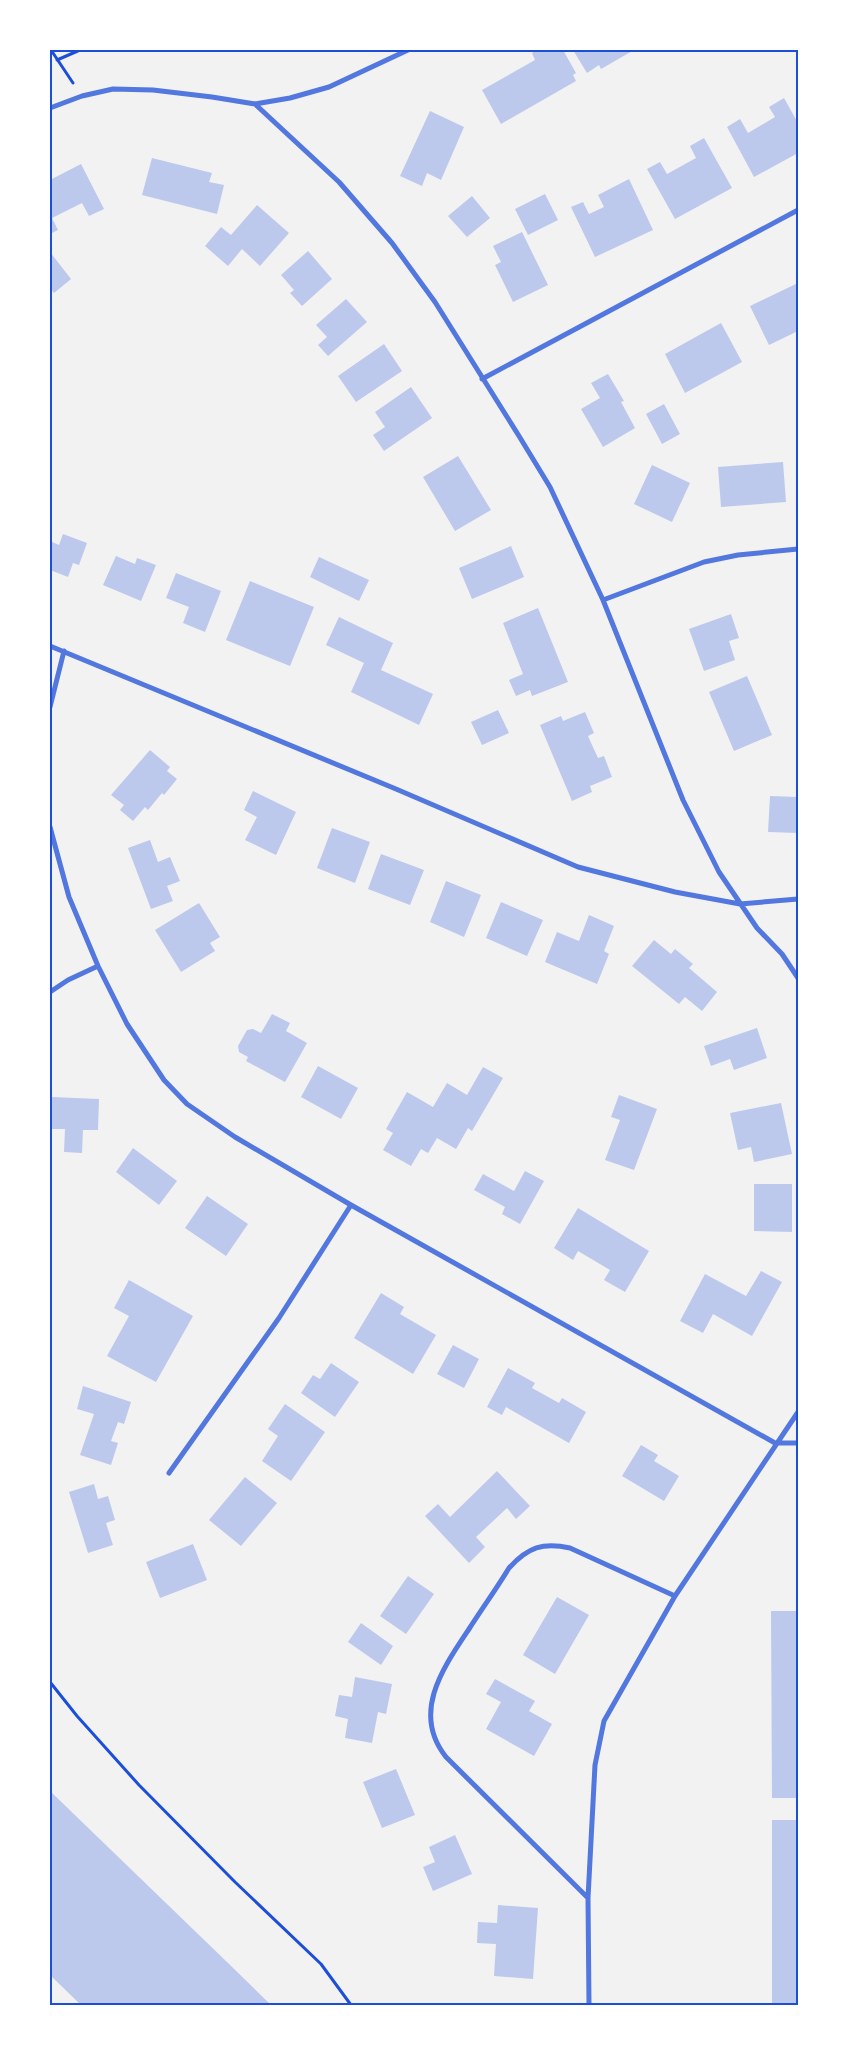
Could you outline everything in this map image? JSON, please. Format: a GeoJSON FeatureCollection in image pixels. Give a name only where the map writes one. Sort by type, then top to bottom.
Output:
{"type":"FeatureCollection","features":[{"type":"Feature","properties":{"kind":"street"},"geometry":{"type":"LineString","coordinates":[[50,108],[82,96],[114,89],[153,90],[255,104],[290,98],[330,87],[408,50]]}},
{"type":"Feature","properties":{"kind":"street"},"geometry":{"type":"LineString","coordinates":[[255,104],[339,182],[392,243],[434,302],[550,487],[603,600],[683,800],[719,872],[757,928],[782,954],[798,978]]}},
{"type":"Feature","properties":{"kind":"street"},"geometry":{"type":"LineString","coordinates":[[482,379],[798,210]]}},
{"type":"Feature","properties":{"kind":"street"},"geometry":{"type":"LineString","coordinates":[[603,600],[704,562],[738,555],[798,549]]}},
{"type":"Feature","properties":{"kind":"street"},"geometry":{"type":"LineString","coordinates":[[50,646],[578,867],[675,892],[740,904],[798,899]]}},
{"type":"Feature","properties":{"kind":"street"},"geometry":{"type":"LineString","coordinates":[[50,707],[64,651]]}},
{"type":"Feature","properties":{"kind":"street"},"geometry":{"type":"LineString","coordinates":[[50,827],[69,897],[98,966],[127,1024],[164,1080],[187,1104],[235,1137],[351,1205],[775,1443],[798,1443]]}},
{"type":"Feature","properties":{"kind":"street"},"geometry":{"type":"LineString","coordinates":[[50,992],[68,980],[98,966]]}},
{"type":"Feature","properties":{"kind":"street"},"geometry":{"type":"LineString","coordinates":[[169,1473],[279,1318],[351,1205]]}},
{"type":"Feature","properties":{"kind":"street"},"geometry":{"type":"LineString","coordinates":[[589,2005],[588,1898],[595,1765],[604,1721],[674,1596],[775,1443],[798,1412]]}},
{"type":"Feature","properties":{"kind":"street"},"geometry":{"type":"LineString","coordinates":[[588,1898],[437,1746],[431,1714],[434,1691],[444,1667],[509,1568],[519,1557],[530,1550],[542,1546],[557,1545],[570,1548],[674,1596]]}},
{"type":"Feature","properties":{"kind":"path"},"geometry":{"type":"LineString","coordinates":[[51,50],[82,96]]}},
{"type":"Feature","properties":{"kind":"path"},"geometry":{"type":"LineString","coordinates":[[57,60],[80,50]]}},
{"type":"Feature","properties":{"kind":"path"},"geometry":{"type":"LineString","coordinates":[[50,1682],[77,1716],[138,1785],[235,1882],[322,1964],[352,2005]]}},
{"type":"Feature","properties":{"kind":"building"},"geometry":{"type":"Polygon","coordinates":[[[537,50],[563,50],[576,73],[573,75],[576,81],[501,124],[482,90],[535,60],[532,53],[537,50]]]}},
{"type":"Feature","properties":{"kind":"building"},"geometry":{"type":"Polygon","coordinates":[[[573,50],[634,50],[601,69],[599,65],[587,73],[573,50]]]}},
{"type":"Feature","properties":{"kind":"building"},"geometry":{"type":"Polygon","coordinates":[[[784,98],[798,123],[798,153],[754,177],[727,127],[740,119],[748,133],[775,117],[769,107],[784,98]]]}},
{"type":"Feature","properties":{"kind":"building"},"geometry":{"type":"Polygon","coordinates":[[[430,111],[464,127],[441,180],[427,173],[422,186],[400,176],[430,111]]]}},
{"type":"Feature","properties":{"kind":"building"},"geometry":{"type":"Polygon","coordinates":[[[704,138],[732,188],[675,219],[647,169],[660,162],[667,174],[696,158],[690,146],[704,138]]]}},
{"type":"Feature","properties":{"kind":"building"},"geometry":{"type":"Polygon","coordinates":[[[152,158],[212,173],[209,182],[224,185],[217,214],[142,195],[152,158]]]}},
{"type":"Feature","properties":{"kind":"building"},"geometry":{"type":"Polygon","coordinates":[[[81,164],[104,209],[89,216],[82,203],[52,218],[58,230],[50,234],[50,180],[81,164]]]}},
{"type":"Feature","properties":{"kind":"building"},"geometry":{"type":"Polygon","coordinates":[[[629,179],[653,230],[595,257],[571,207],[583,202],[589,214],[604,207],[598,195],[629,179]]]}},
{"type":"Feature","properties":{"kind":"building"},"geometry":{"type":"Polygon","coordinates":[[[545,194],[558,220],[528,235],[515,209],[545,194]]]}},
{"type":"Feature","properties":{"kind":"building"},"geometry":{"type":"Polygon","coordinates":[[[472,196],[490,218],[467,237],[448,216],[472,196]]]}},
{"type":"Feature","properties":{"kind":"building"},"geometry":{"type":"Polygon","coordinates":[[[257,205],[289,233],[260,266],[242,249],[228,266],[205,246],[221,227],[231,235],[257,205]]]}},
{"type":"Feature","properties":{"kind":"building"},"geometry":{"type":"Polygon","coordinates":[[[522,232],[548,285],[513,302],[495,265],[501,262],[493,246],[522,232]]]}},
{"type":"Feature","properties":{"kind":"building"},"geometry":{"type":"Polygon","coordinates":[[[308,251],[332,279],[302,306],[290,293],[294,290],[281,275],[308,251]]]}},
{"type":"Feature","properties":{"kind":"building"},"geometry":{"type":"Polygon","coordinates":[[[50,252],[71,279],[54,293],[50,288],[50,252]]]}},
{"type":"Feature","properties":{"kind":"building"},"geometry":{"type":"Polygon","coordinates":[[[798,283],[798,331],[769,345],[750,306],[798,283]]]}},
{"type":"Feature","properties":{"kind":"building"},"geometry":{"type":"Polygon","coordinates":[[[346,299],[367,322],[328,356],[318,345],[327,337],[316,325],[346,299]]]}},
{"type":"Feature","properties":{"kind":"building"},"geometry":{"type":"Polygon","coordinates":[[[721,323],[742,362],[685,393],[665,354],[721,323]]]}},
{"type":"Feature","properties":{"kind":"building"},"geometry":{"type":"Polygon","coordinates":[[[384,344],[402,371],[356,402],[338,376],[384,344]]]}},
{"type":"Feature","properties":{"kind":"building"},"geometry":{"type":"Polygon","coordinates":[[[608,374],[624,401],[621,402],[635,428],[603,447],[581,409],[600,398],[591,383],[608,374]]]}},
{"type":"Feature","properties":{"kind":"building"},"geometry":{"type":"Polygon","coordinates":[[[411,387],[432,418],[384,451],[373,435],[385,427],[375,412],[411,387]]]}},
{"type":"Feature","properties":{"kind":"building"},"geometry":{"type":"Polygon","coordinates":[[[664,404],[680,434],[662,444],[646,414],[664,404]]]}},
{"type":"Feature","properties":{"kind":"building"},"geometry":{"type":"Polygon","coordinates":[[[458,456],[491,510],[455,531],[423,477],[458,456]]]}},
{"type":"Feature","properties":{"kind":"building"},"geometry":{"type":"Polygon","coordinates":[[[783,462],[786,502],[721,507],[718,467],[783,462]]]}},
{"type":"Feature","properties":{"kind":"building"},"geometry":{"type":"Polygon","coordinates":[[[652,465],[690,483],[672,522],[634,504],[652,465]]]}},
{"type":"Feature","properties":{"kind":"building"},"geometry":{"type":"Polygon","coordinates":[[[63,534],[87,543],[79,565],[73,563],[68,577],[50,570],[50,541],[59,545],[63,534]]]}},
{"type":"Feature","properties":{"kind":"building"},"geometry":{"type":"Polygon","coordinates":[[[511,546],[524,577],[472,599],[459,568],[511,546]]]}},
{"type":"Feature","properties":{"kind":"building"},"geometry":{"type":"Polygon","coordinates":[[[116,556],[135,564],[137,558],[156,565],[141,601],[103,585],[116,556]]]}},
{"type":"Feature","properties":{"kind":"building"},"geometry":{"type":"Polygon","coordinates":[[[319,557],[369,580],[359,601],[310,577],[319,557]]]}},
{"type":"Feature","properties":{"kind":"building"},"geometry":{"type":"Polygon","coordinates":[[[176,573],[221,591],[205,632],[183,623],[189,607],[166,598],[176,573]]]}},
{"type":"Feature","properties":{"kind":"building"},"geometry":{"type":"Polygon","coordinates":[[[250,581],[314,607],[290,666],[226,640],[250,581]]]}},
{"type":"Feature","properties":{"kind":"building"},"geometry":{"type":"Polygon","coordinates":[[[538,608],[568,682],[532,696],[530,690],[516,696],[509,680],[523,674],[503,623],[538,608]]]}},
{"type":"Feature","properties":{"kind":"building"},"geometry":{"type":"Polygon","coordinates":[[[731,614],[739,638],[729,641],[735,660],[704,671],[689,629],[731,614]]]}},
{"type":"Feature","properties":{"kind":"building"},"geometry":{"type":"Polygon","coordinates":[[[339,617],[393,643],[381,670],[433,694],[419,725],[351,692],[364,663],[326,645],[339,617]]]}},
{"type":"Feature","properties":{"kind":"building"},"geometry":{"type":"Polygon","coordinates":[[[747,676],[772,735],[734,751],[709,692],[747,676]]]}},
{"type":"Feature","properties":{"kind":"building"},"geometry":{"type":"Polygon","coordinates":[[[498,710],[509,733],[482,745],[471,722],[498,710]]]}},
{"type":"Feature","properties":{"kind":"building"},"geometry":{"type":"Polygon","coordinates":[[[585,712],[594,733],[588,736],[598,758],[604,756],[612,777],[590,786],[592,792],[572,801],[540,725],[561,716],[563,721],[585,712]]]}},
{"type":"Feature","properties":{"kind":"building"},"geometry":{"type":"Polygon","coordinates":[[[150,750],[170,767],[167,771],[177,779],[164,795],[162,793],[148,810],[145,807],[133,821],[120,810],[124,805],[111,795],[150,750]]]}},
{"type":"Feature","properties":{"kind":"building"},"geometry":{"type":"Polygon","coordinates":[[[253,791],[296,812],[276,855],[245,840],[257,817],[244,810],[253,791]]]}},
{"type":"Feature","properties":{"kind":"building"},"geometry":{"type":"Polygon","coordinates":[[[770,796],[798,797],[798,833],[768,832],[770,796]]]}},
{"type":"Feature","properties":{"kind":"building"},"geometry":{"type":"Polygon","coordinates":[[[332,828],[370,842],[355,883],[317,868],[332,828]]]}},
{"type":"Feature","properties":{"kind":"building"},"geometry":{"type":"Polygon","coordinates":[[[150,840],[158,862],[170,857],[180,881],[167,886],[173,901],[151,909],[128,848],[150,840]]]}},
{"type":"Feature","properties":{"kind":"building"},"geometry":{"type":"Polygon","coordinates":[[[381,854],[424,870],[410,905],[368,889],[381,854]]]}},
{"type":"Feature","properties":{"kind":"building"},"geometry":{"type":"Polygon","coordinates":[[[446,881],[481,895],[464,937],[430,922],[446,881]]]}},
{"type":"Feature","properties":{"kind":"building"},"geometry":{"type":"Polygon","coordinates":[[[501,902],[543,920],[527,956],[486,938],[501,902]]]}},
{"type":"Feature","properties":{"kind":"building"},"geometry":{"type":"Polygon","coordinates":[[[199,903],[220,937],[210,943],[215,951],[181,972],[155,930],[199,903]]]}},
{"type":"Feature","properties":{"kind":"building"},"geometry":{"type":"Polygon","coordinates":[[[589,915],[614,926],[604,951],[609,954],[597,984],[545,962],[557,932],[579,941],[589,915]]]}},
{"type":"Feature","properties":{"kind":"building"},"geometry":{"type":"Polygon","coordinates":[[[654,940],[671,954],[675,949],[693,964],[689,968],[717,992],[702,1011],[685,997],[679,1004],[632,966],[654,940]]]}},
{"type":"Feature","properties":{"kind":"building"},"geometry":{"type":"Polygon","coordinates":[[[272,1014],[290,1023],[286,1031],[307,1043],[285,1082],[246,1061],[248,1057],[239,1052],[238,1046],[247,1030],[253,1029],[261,1033],[272,1014]]]}},
{"type":"Feature","properties":{"kind":"building"},"geometry":{"type":"Polygon","coordinates":[[[757,1028],[767,1058],[734,1070],[730,1059],[711,1066],[704,1046],[757,1028]]]}},
{"type":"Feature","properties":{"kind":"building"},"geometry":{"type":"Polygon","coordinates":[[[318,1066],[358,1088],[341,1119],[301,1097],[318,1066]]]}},
{"type":"Feature","properties":{"kind":"building"},"geometry":{"type":"Polygon","coordinates":[[[483,1067],[503,1078],[472,1131],[468,1128],[456,1149],[437,1138],[428,1153],[421,1149],[411,1166],[383,1150],[393,1133],[386,1129],[407,1092],[433,1107],[447,1083],[467,1095],[483,1067]]]}},
{"type":"Feature","properties":{"kind":"building"},"geometry":{"type":"Polygon","coordinates":[[[619,1095],[657,1109],[634,1170],[605,1160],[620,1120],[611,1117],[619,1095]]]}},
{"type":"Feature","properties":{"kind":"building"},"geometry":{"type":"Polygon","coordinates":[[[52,1097],[99,1099],[98,1130],[83,1130],[82,1153],[64,1152],[65,1129],[50,1129],[52,1097]]]}},
{"type":"Feature","properties":{"kind":"building"},"geometry":{"type":"Polygon","coordinates":[[[781,1103],[792,1154],[754,1162],[751,1147],[738,1150],[730,1113],[781,1103]]]}},
{"type":"Feature","properties":{"kind":"building"},"geometry":{"type":"Polygon","coordinates":[[[133,1148],[177,1181],[159,1205],[116,1172],[133,1148]]]}},
{"type":"Feature","properties":{"kind":"building"},"geometry":{"type":"Polygon","coordinates":[[[525,1171],[544,1181],[520,1224],[502,1214],[505,1207],[474,1190],[483,1174],[514,1191],[525,1171]]]}},
{"type":"Feature","properties":{"kind":"building"},"geometry":{"type":"Polygon","coordinates":[[[754,1184],[792,1184],[792,1232],[754,1231],[754,1184]]]}},
{"type":"Feature","properties":{"kind":"building"},"geometry":{"type":"Polygon","coordinates":[[[207,1196],[248,1224],[226,1256],[185,1228],[207,1196]]]}},
{"type":"Feature","properties":{"kind":"building"},"geometry":{"type":"Polygon","coordinates":[[[578,1208],[649,1251],[625,1292],[604,1280],[610,1270],[578,1251],[573,1260],[554,1248],[578,1208]]]}},
{"type":"Feature","properties":{"kind":"building"},"geometry":{"type":"Polygon","coordinates":[[[761,1271],[782,1282],[752,1336],[713,1314],[703,1333],[680,1321],[705,1274],[746,1296],[761,1271]]]}},
{"type":"Feature","properties":{"kind":"building"},"geometry":{"type":"Polygon","coordinates":[[[129,1280],[193,1316],[156,1382],[107,1356],[129,1316],[114,1308],[129,1280]]]}},
{"type":"Feature","properties":{"kind":"building"},"geometry":{"type":"Polygon","coordinates":[[[381,1293],[404,1307],[400,1314],[436,1335],[413,1374],[354,1338],[381,1293]]]}},
{"type":"Feature","properties":{"kind":"building"},"geometry":{"type":"Polygon","coordinates":[[[453,1345],[479,1359],[464,1388],[437,1374],[453,1345]]]}},
{"type":"Feature","properties":{"kind":"building"},"geometry":{"type":"Polygon","coordinates":[[[331,1363],[359,1382],[335,1417],[301,1393],[313,1375],[320,1379],[331,1363]]]}},
{"type":"Feature","properties":{"kind":"building"},"geometry":{"type":"Polygon","coordinates":[[[508,1368],[535,1383],[532,1388],[559,1403],[562,1398],[586,1412],[569,1443],[506,1407],[502,1415],[487,1407],[508,1368]]]}},
{"type":"Feature","properties":{"kind":"building"},"geometry":{"type":"Polygon","coordinates":[[[83,1386],[131,1402],[124,1424],[118,1422],[111,1441],[118,1443],[111,1465],[80,1455],[94,1414],[77,1409],[83,1386]]]}},
{"type":"Feature","properties":{"kind":"building"},"geometry":{"type":"Polygon","coordinates":[[[285,1404],[325,1432],[291,1481],[262,1461],[278,1436],[268,1429],[285,1404]]]}},
{"type":"Feature","properties":{"kind":"building"},"geometry":{"type":"Polygon","coordinates":[[[641,1445],[658,1455],[654,1461],[679,1476],[664,1501],[622,1476],[641,1445]]]}},
{"type":"Feature","properties":{"kind":"building"},"geometry":{"type":"Polygon","coordinates":[[[497,1471],[530,1506],[516,1519],[507,1508],[476,1537],[485,1547],[469,1563],[425,1516],[438,1504],[450,1517],[497,1471]]]}},
{"type":"Feature","properties":{"kind":"building"},"geometry":{"type":"Polygon","coordinates":[[[245,1477],[277,1503],[241,1546],[209,1520],[245,1477]]]}},
{"type":"Feature","properties":{"kind":"building"},"geometry":{"type":"Polygon","coordinates":[[[94,1484],[98,1499],[108,1496],[115,1520],[106,1523],[113,1545],[88,1553],[69,1492],[94,1484]]]}},
{"type":"Feature","properties":{"kind":"building"},"geometry":{"type":"Polygon","coordinates":[[[193,1544],[207,1580],[160,1598],[146,1562],[193,1544]]]}},
{"type":"Feature","properties":{"kind":"building"},"geometry":{"type":"Polygon","coordinates":[[[408,1576],[434,1594],[406,1634],[380,1616],[408,1576]]]}},
{"type":"Feature","properties":{"kind":"building"},"geometry":{"type":"Polygon","coordinates":[[[557,1597],[589,1615],[555,1674],[523,1655],[557,1597]]]}},
{"type":"Feature","properties":{"kind":"building"},"geometry":{"type":"Polygon","coordinates":[[[771,1611],[798,1611],[798,1798],[772,1798],[771,1611]]]}},
{"type":"Feature","properties":{"kind":"building"},"geometry":{"type":"Polygon","coordinates":[[[361,1623],[393,1646],[381,1665],[348,1642],[361,1623]]]}},
{"type":"Feature","properties":{"kind":"building"},"geometry":{"type":"Polygon","coordinates":[[[355,1677],[392,1684],[386,1714],[378,1712],[372,1743],[345,1738],[348,1719],[335,1716],[339,1695],[352,1697],[355,1677]]]}},
{"type":"Feature","properties":{"kind":"building"},"geometry":{"type":"Polygon","coordinates":[[[495,1679],[535,1701],[529,1711],[552,1724],[534,1756],[486,1729],[501,1702],[486,1694],[495,1679]]]}},
{"type":"Feature","properties":{"kind":"building"},"geometry":{"type":"Polygon","coordinates":[[[396,1769],[415,1815],[382,1828],[363,1782],[396,1769]]]}},
{"type":"Feature","properties":{"kind":"building"},"geometry":{"type":"Polygon","coordinates":[[[50,1791],[271,2005],[81,2005],[50,1975],[50,1791]]]}},
{"type":"Feature","properties":{"kind":"building"},"geometry":{"type":"Polygon","coordinates":[[[772,1820],[798,1820],[798,2004],[772,2004],[772,1820]]]}},
{"type":"Feature","properties":{"kind":"building"},"geometry":{"type":"Polygon","coordinates":[[[455,1835],[472,1874],[433,1891],[423,1867],[435,1862],[429,1847],[455,1835]]]}},
{"type":"Feature","properties":{"kind":"building"},"geometry":{"type":"Polygon","coordinates":[[[498,1905],[538,1908],[533,1979],[494,1976],[496,1944],[477,1943],[478,1922],[497,1923],[498,1905]]]}}]}
